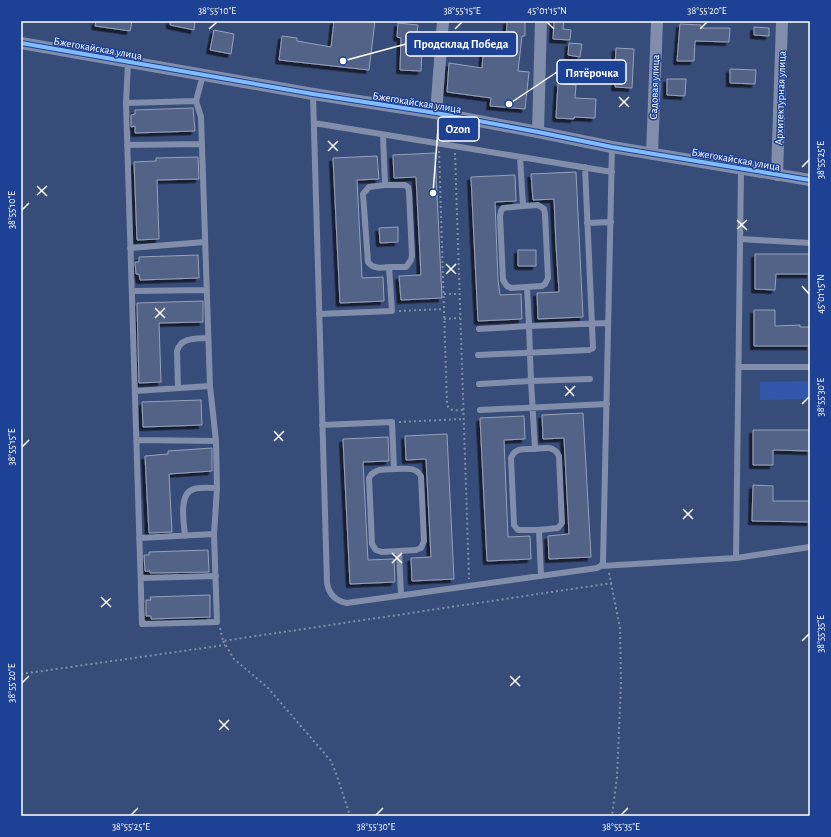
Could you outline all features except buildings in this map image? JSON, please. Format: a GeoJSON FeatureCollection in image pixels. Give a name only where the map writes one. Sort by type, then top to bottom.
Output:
{"type":"FeatureCollection","features":[{"type":"Feature","properties":{"kind":"street"},"geometry":{"type":"LineString","coordinates":[[436,113],[443,21]]}},
{"type":"Feature","properties":{"kind":"street"},"geometry":{"type":"LineString","coordinates":[[538,132],[541,21]]}},
{"type":"Feature","properties":{"kind":"street","name":"Садовая улица"},"geometry":{"type":"LineString","coordinates":[[652,154],[657,21]]}},
{"type":"Feature","properties":{"kind":"street","name":"Архитектурная улица"},"geometry":{"type":"LineString","coordinates":[[777,175],[782,21]]}},
{"type":"Feature","properties":{"kind":"street","name":"Бжегокайская улица"},"geometry":{"type":"LineString","coordinates":[[21,43],[128,63],[436,113],[612,147],[810,180]]}},
{"type":"Feature","properties":{"kind":"lane"},"geometry":{"type":"LineString","coordinates":[[128,63],[126,103],[127,145],[142,624],[217,622],[214,534],[216,441],[210,386],[201,117],[196,101],[203,75]]}},
{"type":"Feature","properties":{"kind":"lane"},"geometry":{"type":"LineString","coordinates":[[313,94],[327,583],[328,591],[337,600],[347,603],[597,568],[601,566],[736,558],[810,547]]}},
{"type":"Feature","properties":{"kind":"lane"},"geometry":{"type":"LineString","coordinates":[[126,103],[196,101]]}},
{"type":"Feature","properties":{"kind":"lane"},"geometry":{"type":"LineString","coordinates":[[314,123],[612,172]]}},
{"type":"Feature","properties":{"kind":"lane"},"geometry":{"type":"LineString","coordinates":[[383,135],[385,185]]}},
{"type":"Feature","properties":{"kind":"lane"},"geometry":{"type":"LineString","coordinates":[[127,145],[202,144]]}},
{"type":"Feature","properties":{"kind":"lane"},"geometry":{"type":"LineString","coordinates":[[601,566],[604,558],[612,147]]}},
{"type":"Feature","properties":{"kind":"lane"},"geometry":{"type":"LineString","coordinates":[[520,157],[523,206]]}},
{"type":"Feature","properties":{"kind":"lane"},"geometry":{"type":"LineString","coordinates":[[478,355],[589,350],[593,346],[584,167]]}},
{"type":"Feature","properties":{"kind":"lane"},"geometry":{"type":"LineString","coordinates":[[736,558],[742,169]]}},
{"type":"Feature","properties":{"kind":"lane"},"geometry":{"type":"LineString","coordinates":[[385,185],[405,185],[409,192],[412,256],[411,260],[406,266],[378,268],[370,266],[368,262],[363,194],[369,187],[385,185]]}},
{"type":"Feature","properties":{"kind":"lane"},"geometry":{"type":"LineString","coordinates":[[538,205],[544,209],[548,278],[546,284],[542,286],[511,288],[505,284],[503,280],[500,216],[501,211],[507,207],[523,206],[538,205]]}},
{"type":"Feature","properties":{"kind":"lane"},"geometry":{"type":"LineString","coordinates":[[587,224],[611,222]]}},
{"type":"Feature","properties":{"kind":"lane"},"geometry":{"type":"LineString","coordinates":[[740,239],[810,243]]}},
{"type":"Feature","properties":{"kind":"lane"},"geometry":{"type":"LineString","coordinates":[[130,248],[205,242]]}},
{"type":"Feature","properties":{"kind":"lane"},"geometry":{"type":"LineString","coordinates":[[319,314],[392,311],[389,267]]}},
{"type":"Feature","properties":{"kind":"lane"},"geometry":{"type":"LineString","coordinates":[[527,287],[535,449]]}},
{"type":"Feature","properties":{"kind":"lane"},"geometry":{"type":"LineString","coordinates":[[132,291],[207,290]]}},
{"type":"Feature","properties":{"kind":"lane"},"geometry":{"type":"LineString","coordinates":[[479,329],[608,323]]}},
{"type":"Feature","properties":{"kind":"lane"},"geometry":{"type":"LineString","coordinates":[[178,388],[178,346],[188,339],[208,338]]}},
{"type":"Feature","properties":{"kind":"lane"},"geometry":{"type":"LineString","coordinates":[[739,367],[810,367]]}},
{"type":"Feature","properties":{"kind":"lane"},"geometry":{"type":"LineString","coordinates":[[479,384],[590,378]]}},
{"type":"Feature","properties":{"kind":"lane"},"geometry":{"type":"LineString","coordinates":[[135,391],[210,386]]}},
{"type":"Feature","properties":{"kind":"lane"},"geometry":{"type":"LineString","coordinates":[[480,410],[607,404]]}},
{"type":"Feature","properties":{"kind":"lane"},"geometry":{"type":"LineString","coordinates":[[322,425],[392,422],[394,469]]}},
{"type":"Feature","properties":{"kind":"lane"},"geometry":{"type":"LineString","coordinates":[[137,440],[216,441]]}},
{"type":"Feature","properties":{"kind":"lane"},"geometry":{"type":"LineString","coordinates":[[550,448],[554,449],[559,456],[562,523],[558,528],[539,530],[518,530],[514,525],[511,458],[512,454],[518,449],[550,448]]}},
{"type":"Feature","properties":{"kind":"lane"},"geometry":{"type":"LineString","coordinates":[[412,468],[421,476],[424,542],[423,546],[416,550],[382,552],[374,548],[369,478],[378,470],[394,469],[412,468]]}},
{"type":"Feature","properties":{"kind":"lane"},"geometry":{"type":"LineString","coordinates":[[185,536],[183,502],[185,495],[188,491],[194,489],[216,488]]}},
{"type":"Feature","properties":{"kind":"lane"},"geometry":{"type":"LineString","coordinates":[[539,530],[541,576]]}},
{"type":"Feature","properties":{"kind":"lane"},"geometry":{"type":"LineString","coordinates":[[139,538],[214,534]]}},
{"type":"Feature","properties":{"kind":"lane"},"geometry":{"type":"LineString","coordinates":[[399,551],[401,595]]}},
{"type":"Feature","properties":{"kind":"lane"},"geometry":{"type":"LineString","coordinates":[[141,578],[216,576]]}},
{"type":"Feature","properties":{"kind":"path"},"geometry":{"type":"LineString","coordinates":[[439,144],[447,405],[452,410],[463,410]]}},
{"type":"Feature","properties":{"kind":"path"},"geometry":{"type":"LineString","coordinates":[[455,146],[469,586]]}},
{"type":"Feature","properties":{"kind":"path"},"geometry":{"type":"LineString","coordinates":[[444,294],[460,294]]}},
{"type":"Feature","properties":{"kind":"path"},"geometry":{"type":"LineString","coordinates":[[392,311],[444,309]]}},
{"type":"Feature","properties":{"kind":"path"},"geometry":{"type":"LineString","coordinates":[[444,319],[460,318]]}},
{"type":"Feature","properties":{"kind":"path"},"geometry":{"type":"LineString","coordinates":[[392,422],[464,419]]}},
{"type":"Feature","properties":{"kind":"path"},"geometry":{"type":"LineString","coordinates":[[601,566],[609,570],[620,628],[621,682],[617,777],[612,816]]}},
{"type":"Feature","properties":{"kind":"path"},"geometry":{"type":"LineString","coordinates":[[223,641],[612,583]]}},
{"type":"Feature","properties":{"kind":"path"},"geometry":{"type":"LineString","coordinates":[[217,622],[223,641],[234,659],[268,688],[331,761],[350,816]]}},
{"type":"Feature","properties":{"kind":"path"},"geometry":{"type":"LineString","coordinates":[[21,674],[225,645]]}},
{"type":"Feature","properties":{"kind":"shaded area"},"geometry":{"type":"Polygon","coordinates":[[[810,381],[810,399],[760,400],[760,382],[810,381]]]}},
{"type":"Feature","properties":{"kind":"cycle path"},"geometry":{"type":"LineString","coordinates":[[21,43],[313,94],[436,113],[612,147],[810,180]]}},
{"type":"Feature","properties":{"kind":"place","name":"Продсклад Победа"},"geometry":{"type":"Point","coordinates":[343,61]}},
{"type":"Feature","properties":{"kind":"place","name":"Пятёрочка"},"geometry":{"type":"Point","coordinates":[509,104]}},
{"type":"Feature","properties":{"kind":"place","name":"Ozon"},"geometry":{"type":"Point","coordinates":[433,193]}}]}
